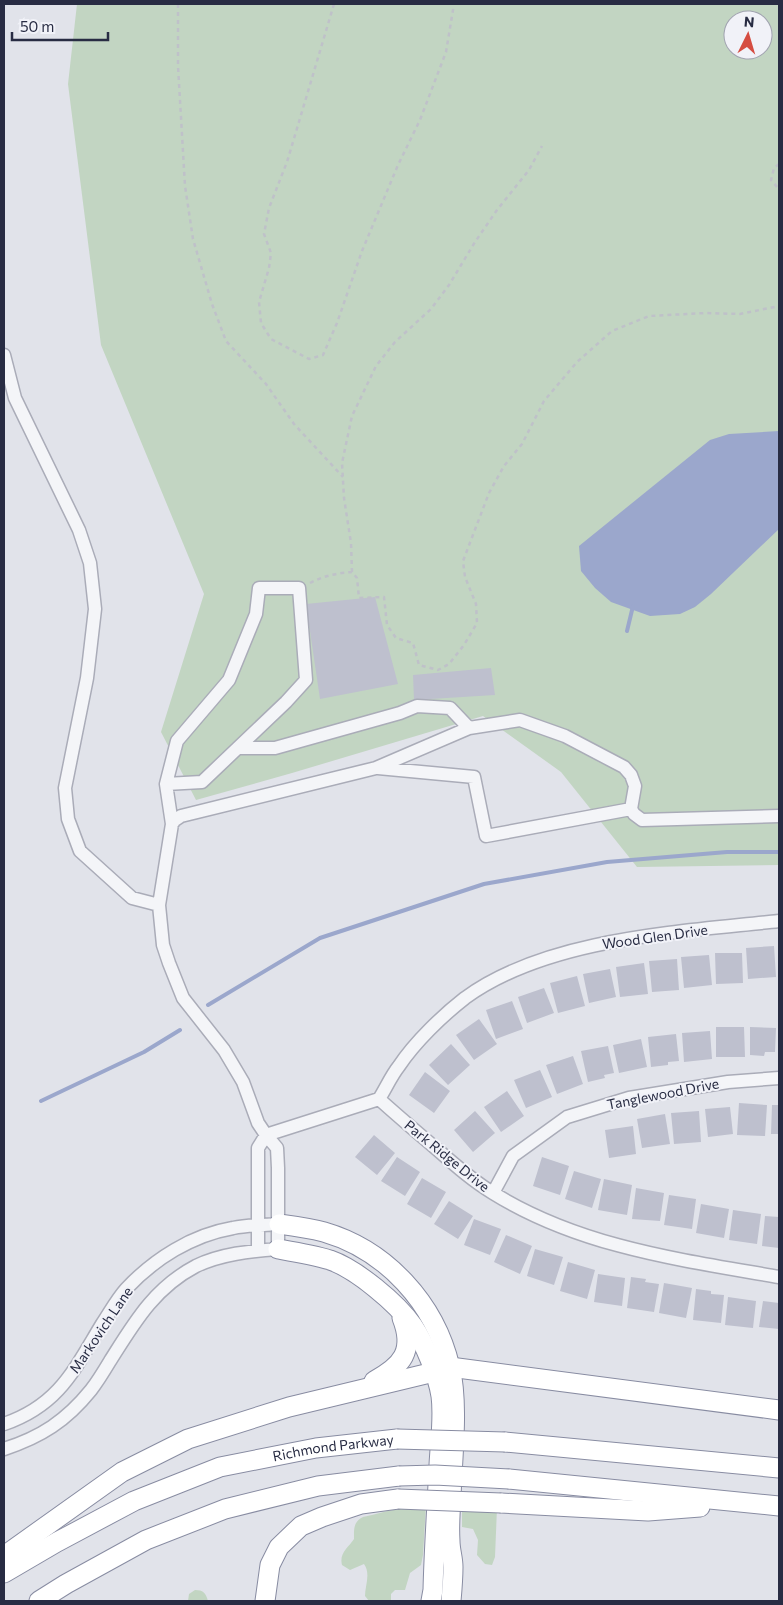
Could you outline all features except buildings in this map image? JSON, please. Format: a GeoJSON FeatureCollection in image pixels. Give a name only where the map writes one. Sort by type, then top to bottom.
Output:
{"type":"FeatureCollection","features":[{"type":"Feature","properties":{"kind":"highway"},"geometry":{"type":"LineString","coordinates":[[279,1224],[323,1232],[344,1240],[386,1264],[418,1296],[437,1331],[442,1370],[441,1424],[431,1601]]}},
{"type":"Feature","properties":{"kind":"highway"},"geometry":{"type":"LineString","coordinates":[[278,1249],[331,1261],[355,1273],[369,1283],[413,1326],[428,1354],[442,1370],[453,1395],[454,1422],[450,1541],[453,1568],[451,1601]]}},
{"type":"Feature","properties":{"kind":"highway"},"geometry":{"type":"LineString","coordinates":[[346,1393],[386,1375],[402,1362],[406,1351],[407,1338],[398,1310]]}},
{"type":"Feature","properties":{"kind":"highway"},"geometry":{"type":"LineString","coordinates":[[4,1556],[122,1472],[188,1439],[289,1407],[442,1370],[779,1410]]}},
{"type":"Feature","properties":{"kind":"highway","name":"Richmond Parkway"},"geometry":{"type":"LineString","coordinates":[[4,1573],[134,1501],[220,1467],[316,1448],[396,1439],[505,1442],[779,1468]]}},
{"type":"Feature","properties":{"kind":"highway"},"geometry":{"type":"LineString","coordinates":[[39,1601],[146,1540],[225,1509],[318,1486],[399,1476],[435,1475],[510,1479],[779,1506]]}},
{"type":"Feature","properties":{"kind":"highway"},"geometry":{"type":"LineString","coordinates":[[265,1601],[270,1565],[279,1547],[301,1526],[361,1504],[398,1499],[648,1511],[748,1502]]}},
{"type":"Feature","properties":{"kind":"street"},"geometry":{"type":"LineString","coordinates":[[4,355],[15,398],[79,530],[90,563],[95,609],[87,678],[66,788],[68,819],[80,851],[132,898],[159,906]]}},
{"type":"Feature","properties":{"kind":"street"},"geometry":{"type":"LineString","coordinates":[[166,784],[202,782],[286,702],[306,680],[299,588],[259,588],[256,614],[229,680],[177,741],[166,784],[172,824],[159,906],[163,945],[183,998],[224,1050],[243,1082],[258,1123],[276,1148],[278,1168],[278,1249]]}},
{"type":"Feature","properties":{"kind":"street"},"geometry":{"type":"LineString","coordinates":[[238,748],[275,748],[417,706],[450,708],[469,728]]}},
{"type":"Feature","properties":{"kind":"street"},"geometry":{"type":"LineString","coordinates":[[172,824],[181,816],[376,768],[469,728],[520,720],[565,736],[624,767],[631,775],[635,786],[632,809],[634,814],[642,820],[779,816]]}},
{"type":"Feature","properties":{"kind":"street"},"geometry":{"type":"LineString","coordinates":[[376,768],[474,776],[486,836],[632,809]]}},
{"type":"Feature","properties":{"kind":"street","name":"Wood Glen Drive"},"geometry":{"type":"LineString","coordinates":[[379,1098],[399,1065],[433,1025],[466,998],[506,974],[556,955],[626,939],[779,921]]}},
{"type":"Feature","properties":{"kind":"street","name":"Tanglewood Drive"},"geometry":{"type":"LineString","coordinates":[[493,1193],[514,1156],[567,1117],[629,1098],[728,1082],[779,1078]]}},
{"type":"Feature","properties":{"kind":"street"},"geometry":{"type":"LineString","coordinates":[[258,1250],[258,1148],[266,1135],[379,1098]]}},
{"type":"Feature","properties":{"kind":"street","name":"Park Ridge Drive"},"geometry":{"type":"LineString","coordinates":[[379,1098],[461,1170],[493,1193],[535,1217],[586,1236],[626,1248],[779,1277]]}},
{"type":"Feature","properties":{"kind":"street","name":"Markovich Lane"},"geometry":{"type":"LineString","coordinates":[[4,1424],[22,1417],[45,1402],[63,1386],[125,1290],[147,1269],[180,1246],[204,1236],[233,1228],[279,1224]]}},
{"type":"Feature","properties":{"kind":"street","name":"Markovich Lane"},"geometry":{"type":"LineString","coordinates":[[4,1449],[28,1441],[51,1429],[71,1411],[92,1389],[136,1319],[151,1300],[174,1280],[197,1266],[232,1254],[278,1249]]}},
{"type":"Feature","properties":{"kind":"path"},"geometry":{"type":"LineString","coordinates":[[178,4],[180,96],[185,186],[193,239],[212,304],[226,341],[266,384],[294,424],[343,477]]}},
{"type":"Feature","properties":{"kind":"path"},"geometry":{"type":"LineString","coordinates":[[334,4],[287,162],[269,208],[264,234],[270,253],[269,268],[259,302],[261,323],[271,339],[309,359],[323,355],[338,323],[362,251],[398,165],[420,120],[446,52],[454,4]]}},
{"type":"Feature","properties":{"kind":"path"},"geometry":{"type":"LineString","coordinates":[[542,146],[529,170],[497,210],[449,285],[431,309],[395,342],[376,366],[352,416],[342,463],[344,498],[351,543],[352,572],[357,578],[359,598],[384,597],[387,625],[396,638],[413,643],[419,665],[438,670],[449,664],[464,645],[477,623],[476,604],[465,577],[464,562],[489,493],[504,466],[522,444],[544,401],[577,362],[612,331],[649,316],[706,313],[740,314],[779,306]]}},
{"type":"Feature","properties":{"kind":"path"},"geometry":{"type":"LineString","coordinates":[[779,164],[774,168],[771,180],[779,188]]}},
{"type":"Feature","properties":{"kind":"path"},"geometry":{"type":"LineString","coordinates":[[299,588],[320,578],[337,573],[352,572]]}},
{"type":"Feature","properties":{"kind":"green space"},"geometry":{"type":"Polygon","coordinates":[[[77,4],[779,4],[779,865],[637,867],[561,772],[483,716],[196,800],[161,732],[204,594],[101,345],[68,84],[77,4]]]}},
{"type":"Feature","properties":{"kind":"green space"},"geometry":{"type":"Polygon","coordinates":[[[426,1505],[421,1565],[410,1573],[405,1590],[395,1590],[391,1594],[391,1601],[369,1601],[365,1596],[367,1572],[364,1564],[350,1570],[342,1565],[341,1561],[343,1554],[354,1539],[354,1527],[365,1516],[426,1505]]]}},
{"type":"Feature","properties":{"kind":"green space"},"geometry":{"type":"Polygon","coordinates":[[[462,1505],[497,1508],[495,1557],[492,1565],[485,1564],[477,1555],[478,1540],[473,1529],[462,1527],[462,1505]]]}},
{"type":"Feature","properties":{"kind":"green space"},"geometry":{"type":"Polygon","coordinates":[[[195,1590],[204,1592],[208,1601],[188,1601],[189,1594],[195,1590]]]}},
{"type":"Feature","properties":{"kind":"water"},"geometry":{"type":"Polygon","coordinates":[[[779,431],[779,529],[695,607],[680,614],[650,616],[611,602],[595,588],[581,571],[579,546],[710,440],[729,434],[779,431]]]}},
{"type":"Feature","properties":{"kind":"waterway"},"geometry":{"type":"LineString","coordinates":[[627,631],[633,606]]}},
{"type":"Feature","properties":{"kind":"waterway"},"geometry":{"type":"LineString","coordinates":[[208,1005],[320,938],[484,884],[607,862],[727,852],[779,852]]}},
{"type":"Feature","properties":{"kind":"waterway"},"geometry":{"type":"LineString","coordinates":[[41,1101],[144,1052],[180,1030]]}}]}
